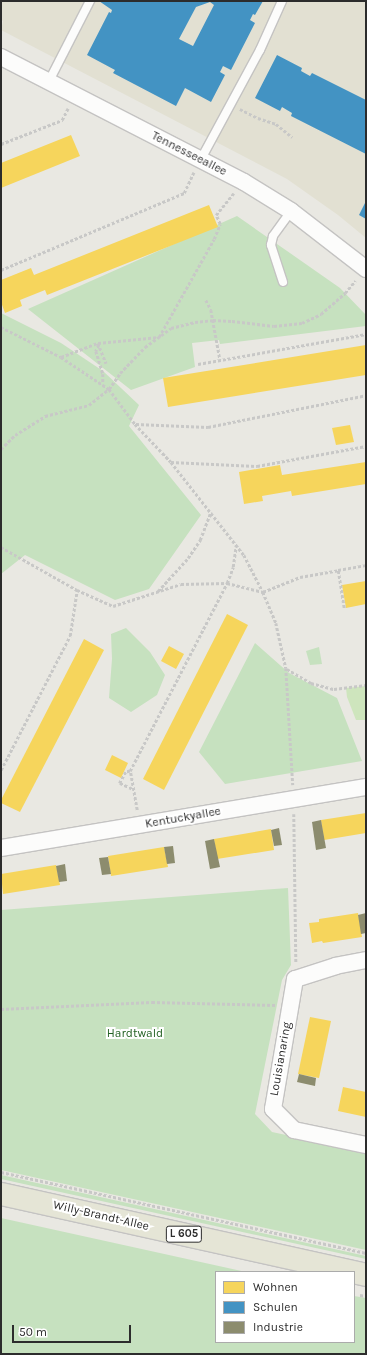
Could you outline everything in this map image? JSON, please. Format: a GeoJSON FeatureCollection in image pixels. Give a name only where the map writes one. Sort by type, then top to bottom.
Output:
{"type":"FeatureCollection","features":[{"type":"Feature","properties":{"kind":"main road","name":"Willy-Brandt-Allee"},"geometry":{"type":"LineString","coordinates":[[1,1194],[348,1271]]}},
{"type":"Feature","properties":{"kind":"main road","name":"Willy-Brandt-Allee"},"geometry":{"type":"LineString","coordinates":[[355,1273],[366,1275]]}},
{"type":"Feature","properties":{"kind":"street","name":"Tennesseeallee"},"geometry":{"type":"LineString","coordinates":[[1,57],[244,182],[291,211],[366,269]]}},
{"type":"Feature","properties":{"kind":"street","name":"Kentuckyallee"},"geometry":{"type":"LineString","coordinates":[[1,848],[366,787]]}},
{"type":"Feature","properties":{"kind":"street"},"geometry":{"type":"LineString","coordinates":[[295,979],[336,966],[366,960]]}},
{"type":"Feature","properties":{"kind":"street","name":"Louisianaring"},"geometry":{"type":"LineString","coordinates":[[295,979],[273,1109],[294,1130],[366,1145]]}},
{"type":"Feature","properties":{"kind":"lane"},"geometry":{"type":"LineString","coordinates":[[49,81],[90,1]]}},
{"type":"Feature","properties":{"kind":"lane"},"geometry":{"type":"LineString","coordinates":[[201,159],[260,50],[282,1]]}},
{"type":"Feature","properties":{"kind":"lane"},"geometry":{"type":"LineString","coordinates":[[283,282],[271,245],[273,236],[291,211]]}},
{"type":"Feature","properties":{"kind":"path"},"geometry":{"type":"LineString","coordinates":[[1,144],[62,120],[74,95]]}},
{"type":"Feature","properties":{"kind":"path"},"geometry":{"type":"LineString","coordinates":[[231,104],[258,118],[276,124],[292,137]]}},
{"type":"Feature","properties":{"kind":"path"},"geometry":{"type":"LineString","coordinates":[[1,270],[184,193],[201,159]]}},
{"type":"Feature","properties":{"kind":"path"},"geometry":{"type":"LineString","coordinates":[[159,337],[214,239],[220,224],[216,215],[244,182]]}},
{"type":"Feature","properties":{"kind":"path"},"geometry":{"type":"LineString","coordinates":[[1,449],[15,435],[45,416],[88,406],[109,389],[125,368],[145,347],[172,328],[195,322],[213,320],[232,320],[274,326],[302,323],[321,314],[345,293],[366,269]]}},
{"type":"Feature","properties":{"kind":"path"},"geometry":{"type":"LineString","coordinates":[[206,300],[211,310],[220,359]]}},
{"type":"Feature","properties":{"kind":"path"},"geometry":{"type":"LineString","coordinates":[[1,327],[61,357],[109,389],[135,424],[171,462],[236,544],[263,592],[276,623],[286,668],[293,799],[295,979]]}},
{"type":"Feature","properties":{"kind":"path"},"geometry":{"type":"LineString","coordinates":[[198,364],[366,334]]}},
{"type":"Feature","properties":{"kind":"path"},"geometry":{"type":"LineString","coordinates":[[61,357],[99,344],[159,337]]}},
{"type":"Feature","properties":{"kind":"path"},"geometry":{"type":"LineString","coordinates":[[99,344],[106,363]]}},
{"type":"Feature","properties":{"kind":"path"},"geometry":{"type":"LineString","coordinates":[[99,344],[96,351],[103,374],[102,384]]}},
{"type":"Feature","properties":{"kind":"path"},"geometry":{"type":"LineString","coordinates":[[135,424],[208,427],[366,395]]}},
{"type":"Feature","properties":{"kind":"path"},"geometry":{"type":"LineString","coordinates":[[171,462],[257,466],[366,446]]}},
{"type":"Feature","properties":{"kind":"path"},"geometry":{"type":"LineString","coordinates":[[157,592],[188,558],[200,540],[211,512]]}},
{"type":"Feature","properties":{"kind":"path"},"geometry":{"type":"LineString","coordinates":[[133,789],[120,783],[126,772],[130,771],[227,583],[234,567],[236,544]]}},
{"type":"Feature","properties":{"kind":"path"},"geometry":{"type":"LineString","coordinates":[[1,547],[77,590],[113,606],[180,584],[227,583],[263,592],[300,577],[366,565]]}},
{"type":"Feature","properties":{"kind":"path"},"geometry":{"type":"LineString","coordinates":[[338,570],[344,608]]}},
{"type":"Feature","properties":{"kind":"path"},"geometry":{"type":"LineString","coordinates":[[1,770],[70,636],[77,590]]}},
{"type":"Feature","properties":{"kind":"path"},"geometry":{"type":"LineString","coordinates":[[286,668],[311,682],[334,689],[366,685]]}},
{"type":"Feature","properties":{"kind":"path"},"geometry":{"type":"LineString","coordinates":[[130,771],[140,825]]}},
{"type":"Feature","properties":{"kind":"path"},"geometry":{"type":"LineString","coordinates":[[1,1010],[152,1002],[291,1006]]}},
{"type":"Feature","properties":{"kind":"path"},"geometry":{"type":"LineString","coordinates":[[1,1172],[366,1253]]}},
{"type":"Feature","properties":{"kind":"shaded area"},"geometry":{"type":"Polygon","coordinates":[[[1,1],[366,1],[366,238],[338,215],[287,179],[1,30],[3,21],[1,20],[1,1]]]}},
{"type":"Feature","properties":{"kind":"green space"},"geometry":{"type":"Polygon","coordinates":[[[237,216],[340,288],[366,315],[366,326],[220,344],[219,340],[192,343],[195,367],[131,390],[28,309],[237,216]]]}},
{"type":"Feature","properties":{"kind":"green space"},"geometry":{"type":"Polygon","coordinates":[[[1,313],[61,343],[103,371],[139,405],[129,426],[201,515],[149,589],[115,600],[25,555],[1,574],[1,313]]]}},
{"type":"Feature","properties":{"kind":"green space"},"geometry":{"type":"Polygon","coordinates":[[[126,628],[150,652],[165,675],[157,695],[131,712],[109,698],[112,659],[111,634],[126,628]]]}},
{"type":"Feature","properties":{"kind":"green space"},"geometry":{"type":"Polygon","coordinates":[[[255,643],[289,673],[337,698],[362,761],[225,784],[199,752],[255,643]]]}},
{"type":"Feature","properties":{"kind":"green space"},"geometry":{"type":"Polygon","coordinates":[[[319,647],[322,664],[310,665],[306,651],[319,647]]]}},
{"type":"Feature","properties":{"kind":"green space"},"geometry":{"type":"Polygon","coordinates":[[[366,686],[366,720],[356,720],[347,697],[346,688],[366,686]]]}},
{"type":"Feature","properties":{"kind":"green space","name":"Hardtwald"},"geometry":{"type":"Polygon","coordinates":[[[288,888],[291,965],[282,980],[255,1114],[272,1132],[366,1152],[366,1250],[1,1170],[1,910],[288,888]]]}},
{"type":"Feature","properties":{"kind":"green space"},"geometry":{"type":"Polygon","coordinates":[[[1,1175],[366,1256],[366,1259],[1,1179],[1,1175]]]}},
{"type":"Feature","properties":{"kind":"green space"},"geometry":{"type":"Polygon","coordinates":[[[1,1218],[241,1271],[215,1271],[215,1343],[355,1343],[355,1296],[366,1298],[366,1354],[1,1354],[1,1218]]]}},
{"type":"Feature","properties":{"kind":"building: Wohnen"},"geometry":{"type":"Polygon","coordinates":[[[71,135],[80,156],[1,188],[1,163],[71,135]]]}},
{"type":"Feature","properties":{"kind":"building: Wohnen"},"geometry":{"type":"Polygon","coordinates":[[[209,205],[218,227],[47,295],[45,290],[20,300],[22,306],[5,313],[1,302],[1,280],[31,268],[34,275],[209,205]]]}},
{"type":"Feature","properties":{"kind":"building: Wohnen"},"geometry":{"type":"Polygon","coordinates":[[[366,345],[366,375],[168,407],[163,378],[366,345]]]}},
{"type":"Feature","properties":{"kind":"building: Wohnen"},"geometry":{"type":"Polygon","coordinates":[[[350,425],[354,442],[336,445],[332,428],[350,425]]]}},
{"type":"Feature","properties":{"kind":"building: Wohnen"},"geometry":{"type":"Polygon","coordinates":[[[366,462],[366,484],[292,496],[291,491],[262,496],[263,501],[244,504],[239,472],[280,465],[282,475],[366,462]]]}},
{"type":"Feature","properties":{"kind":"building: Wohnen"},"geometry":{"type":"Polygon","coordinates":[[[366,581],[366,604],[346,608],[342,585],[366,581]]]}},
{"type":"Feature","properties":{"kind":"building: Wohnen"},"geometry":{"type":"Polygon","coordinates":[[[227,614],[248,625],[164,790],[143,779],[227,614]]]}},
{"type":"Feature","properties":{"kind":"building: Wohnen"},"geometry":{"type":"Polygon","coordinates":[[[84,639],[104,650],[20,812],[1,803],[1,800],[84,639]]]}},
{"type":"Feature","properties":{"kind":"building: Wohnen"},"geometry":{"type":"Polygon","coordinates":[[[169,646],[184,654],[176,669],[161,661],[169,646]]]}},
{"type":"Feature","properties":{"kind":"building: Wohnen"},"geometry":{"type":"Polygon","coordinates":[[[112,755],[128,763],[121,778],[105,770],[112,755]]]}},
{"type":"Feature","properties":{"kind":"building: Wohnen"},"geometry":{"type":"Polygon","coordinates":[[[366,813],[366,833],[324,840],[321,820],[366,813]]]}},
{"type":"Feature","properties":{"kind":"building: Wohnen"},"geometry":{"type":"Polygon","coordinates":[[[271,829],[274,850],[217,859],[214,839],[271,829]]]}},
{"type":"Feature","properties":{"kind":"building: Wohnen"},"geometry":{"type":"Polygon","coordinates":[[[164,847],[168,867],[111,876],[108,856],[164,847]]]}},
{"type":"Feature","properties":{"kind":"building: Wohnen"},"geometry":{"type":"Polygon","coordinates":[[[56,865],[60,885],[3,894],[1,874],[56,865]]]}},
{"type":"Feature","properties":{"kind":"building: Wohnen"},"geometry":{"type":"Polygon","coordinates":[[[358,913],[362,937],[323,943],[322,941],[312,943],[309,923],[319,922],[319,919],[358,913]]]}},
{"type":"Feature","properties":{"kind":"building: Wohnen"},"geometry":{"type":"Polygon","coordinates":[[[310,1017],[331,1021],[319,1078],[298,1074],[310,1017]]]}},
{"type":"Feature","properties":{"kind":"building: Wohnen"},"geometry":{"type":"Polygon","coordinates":[[[343,1087],[366,1092],[366,1117],[338,1111],[343,1087]]]}},
{"type":"Feature","properties":{"kind":"building: Schulen"},"geometry":{"type":"Polygon","coordinates":[[[99,1],[263,1],[255,15],[253,14],[250,20],[255,23],[231,70],[223,66],[220,72],[225,75],[211,102],[185,88],[176,106],[113,73],[115,70],[87,55],[109,12],[111,13],[112,10],[99,1]],[[210,2],[196,7],[179,39],[193,46],[214,5],[210,2]]]}},
{"type":"Feature","properties":{"kind":"building: Schulen"},"geometry":{"type":"Polygon","coordinates":[[[277,55],[302,68],[301,71],[310,76],[312,73],[366,100],[366,154],[291,116],[292,113],[282,107],[280,111],[255,98],[277,55]]]}},
{"type":"Feature","properties":{"kind":"building: Schulen"},"geometry":{"type":"Polygon","coordinates":[[[366,201],[366,219],[359,215],[366,201]]]}},
{"type":"Feature","properties":{"kind":"building: Industrie"},"geometry":{"type":"Polygon","coordinates":[[[321,820],[326,848],[316,850],[312,822],[321,820]]]}},
{"type":"Feature","properties":{"kind":"building: Industrie"},"geometry":{"type":"Polygon","coordinates":[[[279,828],[282,845],[274,846],[271,830],[279,828]]]}},
{"type":"Feature","properties":{"kind":"building: Industrie"},"geometry":{"type":"Polygon","coordinates":[[[214,839],[220,867],[210,869],[205,841],[214,839]]]}},
{"type":"Feature","properties":{"kind":"building: Industrie"},"geometry":{"type":"Polygon","coordinates":[[[173,846],[175,863],[167,864],[164,847],[173,846]]]}},
{"type":"Feature","properties":{"kind":"building: Industrie"},"geometry":{"type":"Polygon","coordinates":[[[108,857],[111,874],[102,875],[99,858],[108,857]]]}},
{"type":"Feature","properties":{"kind":"building: Industrie"},"geometry":{"type":"Polygon","coordinates":[[[65,864],[67,881],[59,882],[56,866],[65,864]]]}},
{"type":"Feature","properties":{"kind":"building: Industrie"},"geometry":{"type":"Polygon","coordinates":[[[366,913],[366,933],[361,934],[358,915],[366,913]]]}},
{"type":"Feature","properties":{"kind":"building: Industrie"},"geometry":{"type":"Polygon","coordinates":[[[299,1074],[316,1078],[315,1086],[297,1082],[299,1074]]]}}]}
